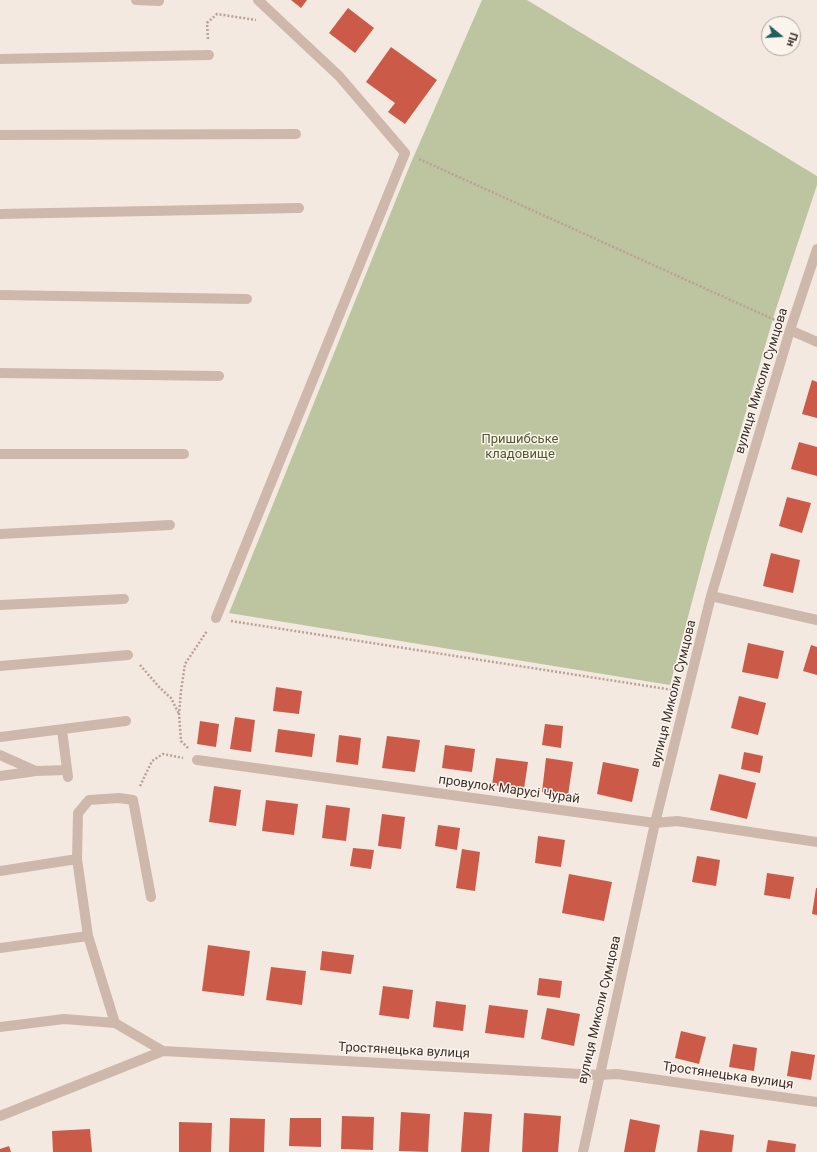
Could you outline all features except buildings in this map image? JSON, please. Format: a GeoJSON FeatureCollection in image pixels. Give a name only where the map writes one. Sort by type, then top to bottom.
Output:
{"type":"FeatureCollection","features":[{"type":"Feature","properties":{"kind":"street"},"geometry":{"type":"LineString","coordinates":[[136,0],[159,1]]}},
{"type":"Feature","properties":{"kind":"street"},"geometry":{"type":"LineString","coordinates":[[216,618],[405,153],[339,76],[279,18],[258,0]]}},
{"type":"Feature","properties":{"kind":"street"},"geometry":{"type":"LineString","coordinates":[[0,59],[209,55]]}},
{"type":"Feature","properties":{"kind":"street"},"geometry":{"type":"LineString","coordinates":[[0,135],[296,134]]}},
{"type":"Feature","properties":{"kind":"street"},"geometry":{"type":"LineString","coordinates":[[0,214],[299,208]]}},
{"type":"Feature","properties":{"kind":"street","name":"вулиця Миколи Сумцова"},"geometry":{"type":"LineString","coordinates":[[582,1152],[655,823],[711,596],[790,330],[817,249]]}},
{"type":"Feature","properties":{"kind":"street"},"geometry":{"type":"LineString","coordinates":[[0,295],[248,300]]}},
{"type":"Feature","properties":{"kind":"street"},"geometry":{"type":"LineString","coordinates":[[790,330],[817,342]]}},
{"type":"Feature","properties":{"kind":"street"},"geometry":{"type":"LineString","coordinates":[[0,373],[219,376]]}},
{"type":"Feature","properties":{"kind":"street"},"geometry":{"type":"LineString","coordinates":[[0,454],[184,454]]}},
{"type":"Feature","properties":{"kind":"street"},"geometry":{"type":"LineString","coordinates":[[0,534],[170,525]]}},
{"type":"Feature","properties":{"kind":"street"},"geometry":{"type":"LineString","coordinates":[[711,596],[817,620]]}},
{"type":"Feature","properties":{"kind":"street"},"geometry":{"type":"LineString","coordinates":[[0,605],[124,599]]}},
{"type":"Feature","properties":{"kind":"street"},"geometry":{"type":"LineString","coordinates":[[0,666],[128,655]]}},
{"type":"Feature","properties":{"kind":"street"},"geometry":{"type":"LineString","coordinates":[[0,737],[126,721]]}},
{"type":"Feature","properties":{"kind":"street"},"geometry":{"type":"LineString","coordinates":[[0,776],[36,771],[68,774],[62,730]]}},
{"type":"Feature","properties":{"kind":"street"},"geometry":{"type":"LineString","coordinates":[[0,755],[36,771]]}},
{"type":"Feature","properties":{"kind":"street","name":"провулок Марусі Чурай"},"geometry":{"type":"LineString","coordinates":[[197,760],[655,823],[677,820],[817,842]]}},
{"type":"Feature","properties":{"kind":"street"},"geometry":{"type":"LineString","coordinates":[[115,1023],[88,936],[77,859],[78,813],[88,800],[119,798],[133,800],[151,897]]}},
{"type":"Feature","properties":{"kind":"street"},"geometry":{"type":"LineString","coordinates":[[0,871],[77,859]]}},
{"type":"Feature","properties":{"kind":"street"},"geometry":{"type":"LineString","coordinates":[[0,948],[88,936]]}},
{"type":"Feature","properties":{"kind":"street"},"geometry":{"type":"LineString","coordinates":[[0,1027],[64,1019],[115,1023],[163,1051]]}},
{"type":"Feature","properties":{"kind":"street","name":"Тростянецька вулиця"},"geometry":{"type":"LineString","coordinates":[[0,1116],[163,1051],[599,1075],[617,1074],[817,1102]]}},
{"type":"Feature","properties":{"kind":"path"},"geometry":{"type":"LineString","coordinates":[[209,55],[207,23],[217,14],[253,20],[279,18]]}},
{"type":"Feature","properties":{"kind":"path"},"geometry":{"type":"LineString","coordinates":[[405,153],[779,322]]}},
{"type":"Feature","properties":{"kind":"path"},"geometry":{"type":"LineString","coordinates":[[197,760],[181,741],[179,714],[181,691],[185,664],[216,618],[687,693]]}},
{"type":"Feature","properties":{"kind":"path"},"geometry":{"type":"LineString","coordinates":[[128,655],[171,698],[179,714]]}},
{"type":"Feature","properties":{"kind":"path"},"geometry":{"type":"LineString","coordinates":[[133,800],[152,761],[163,754],[197,760]]}},
{"type":"Feature","properties":{"kind":"green space","name":"Пришибське кладовище"},"geometry":{"type":"Polygon","coordinates":[[[482,0],[527,0],[817,176],[817,185],[775,312],[707,545],[670,685],[229,613],[410,165],[482,0]]]}}]}
